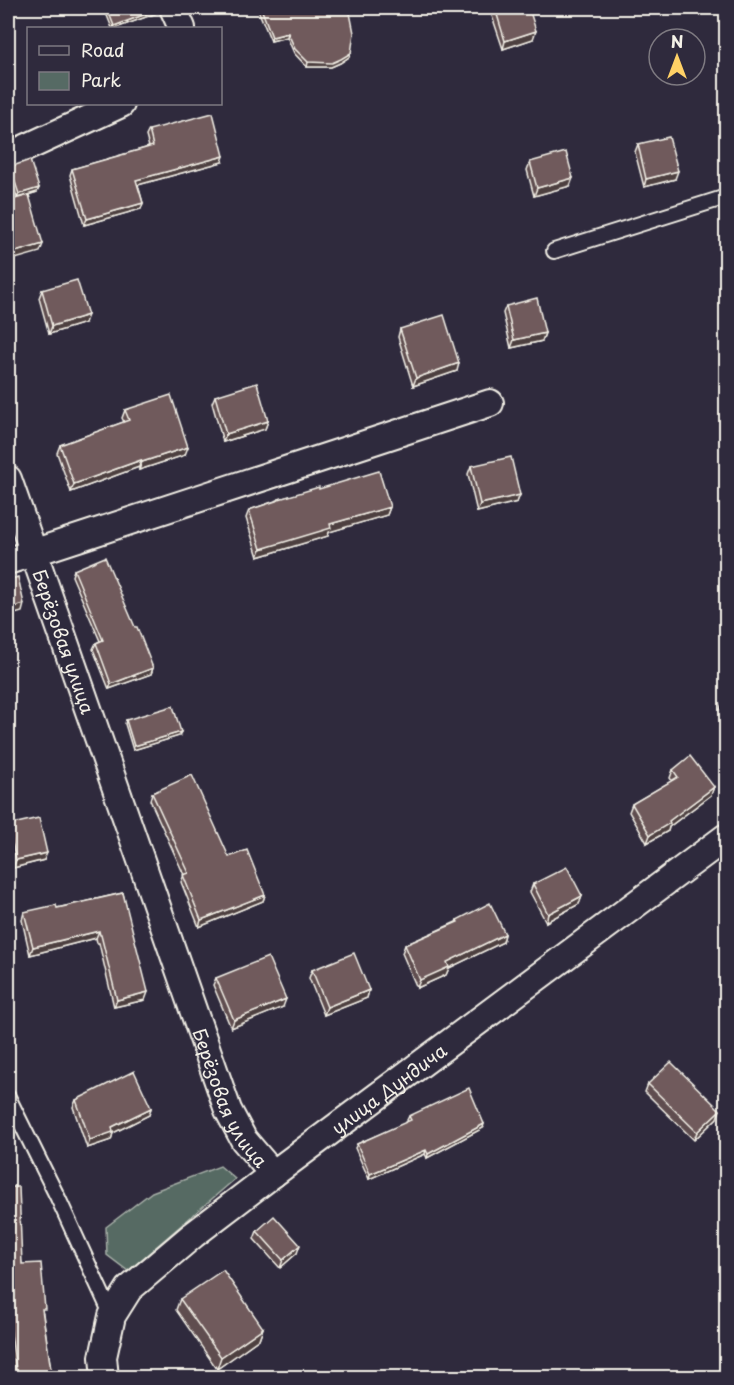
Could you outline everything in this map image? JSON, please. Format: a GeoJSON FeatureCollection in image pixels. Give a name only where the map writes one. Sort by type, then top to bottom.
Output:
{"type":"FeatureCollection","features":[{"type":"Feature","properties":{"kind":"street"},"geometry":{"type":"LineString","coordinates":[[173,8],[182,27]]}},
{"type":"Feature","properties":{"kind":"street"},"geometry":{"type":"LineString","coordinates":[[8,156],[119,105]]}},
{"type":"Feature","properties":{"kind":"street","name":"Берёзовая улица"},"geometry":{"type":"LineString","coordinates":[[273,1174],[244,1140],[228,1110],[33,553],[490,403]]}},
{"type":"Feature","properties":{"kind":"street"},"geometry":{"type":"LineString","coordinates":[[8,479],[33,553],[8,561]]}},
{"type":"Feature","properties":{"kind":"street","name":"улица Дундича"},"geometry":{"type":"LineString","coordinates":[[105,1377],[103,1357],[112,1316],[129,1289],[193,1234],[726,837]]}},
{"type":"Feature","properties":{"kind":"lane"},"geometry":{"type":"LineString","coordinates":[[554,251],[726,197]]}},
{"type":"Feature","properties":{"kind":"lane"},"geometry":{"type":"LineString","coordinates":[[8,1097],[58,1198],[112,1316]]}},
{"type":"Feature","properties":{"kind":"green space"},"geometry":{"type":"Polygon","coordinates":[[[220,1166],[235,1179],[128,1271],[107,1255],[106,1227],[152,1192],[220,1166]]]}},
{"type":"Feature","properties":{"kind":"building"},"geometry":{"type":"Polygon","coordinates":[[[107,8],[158,8],[159,9],[114,26],[107,8]]]}},
{"type":"Feature","properties":{"kind":"building"},"geometry":{"type":"Polygon","coordinates":[[[261,8],[349,8],[354,33],[351,53],[332,63],[308,62],[295,49],[288,33],[272,37],[261,8]]]}},
{"type":"Feature","properties":{"kind":"building"},"geometry":{"type":"Polygon","coordinates":[[[495,8],[529,8],[536,31],[505,41],[495,8]]]}},
{"type":"Feature","properties":{"kind":"building"},"geometry":{"type":"Polygon","coordinates":[[[213,113],[224,156],[136,180],[143,203],[87,219],[72,169],[153,146],[149,130],[213,113]]]}},
{"type":"Feature","properties":{"kind":"building"},"geometry":{"type":"Polygon","coordinates":[[[669,137],[678,171],[646,179],[638,144],[669,137]]]}},
{"type":"Feature","properties":{"kind":"building"},"geometry":{"type":"Polygon","coordinates":[[[566,152],[573,178],[537,188],[530,162],[566,152]]]}},
{"type":"Feature","properties":{"kind":"building"},"geometry":{"type":"Polygon","coordinates":[[[30,160],[39,188],[19,194],[10,167],[30,160]]]}},
{"type":"Feature","properties":{"kind":"building"},"geometry":{"type":"Polygon","coordinates":[[[29,195],[43,244],[8,254],[8,201],[29,195]]]}},
{"type":"Feature","properties":{"kind":"building"},"geometry":{"type":"Polygon","coordinates":[[[77,280],[88,315],[52,326],[42,290],[77,280]]]}},
{"type":"Feature","properties":{"kind":"building"},"geometry":{"type":"Polygon","coordinates":[[[537,298],[545,333],[514,340],[506,306],[537,298]]]}},
{"type":"Feature","properties":{"kind":"building"},"geometry":{"type":"Polygon","coordinates":[[[444,315],[459,363],[416,378],[400,329],[444,315]]]}},
{"type":"Feature","properties":{"kind":"building"},"geometry":{"type":"Polygon","coordinates":[[[257,383],[268,421],[226,434],[215,396],[257,383]]]}},
{"type":"Feature","properties":{"kind":"building"},"geometry":{"type":"Polygon","coordinates":[[[171,395],[188,447],[142,462],[141,460],[74,484],[60,445],[129,420],[125,410],[171,395]]]}},
{"type":"Feature","properties":{"kind":"building"},"geometry":{"type":"Polygon","coordinates":[[[511,457],[520,495],[480,504],[471,466],[511,457]]]}},
{"type":"Feature","properties":{"kind":"building"},"geometry":{"type":"Polygon","coordinates":[[[379,471],[390,507],[330,524],[331,528],[261,549],[249,510],[319,487],[319,489],[379,471]]]}},
{"type":"Feature","properties":{"kind":"building"},"geometry":{"type":"Polygon","coordinates":[[[105,557],[153,668],[111,684],[96,643],[103,640],[74,570],[105,557]]]}},
{"type":"Feature","properties":{"kind":"building"},"geometry":{"type":"Polygon","coordinates":[[[18,577],[24,604],[8,609],[8,580],[18,577]]]}},
{"type":"Feature","properties":{"kind":"building"},"geometry":{"type":"Polygon","coordinates":[[[173,706],[181,732],[134,746],[126,720],[173,706]]]}},
{"type":"Feature","properties":{"kind":"building"},"geometry":{"type":"Polygon","coordinates":[[[690,756],[714,787],[669,821],[670,823],[650,835],[632,804],[678,777],[673,770],[690,756]]]}},
{"type":"Feature","properties":{"kind":"building"},"geometry":{"type":"Polygon","coordinates":[[[192,775],[229,857],[247,850],[265,895],[201,920],[183,875],[189,873],[152,793],[192,775]]]}},
{"type":"Feature","properties":{"kind":"building"},"geometry":{"type":"Polygon","coordinates":[[[39,818],[47,853],[16,860],[8,825],[39,818]]]}},
{"type":"Feature","properties":{"kind":"building"},"geometry":{"type":"Polygon","coordinates":[[[567,867],[582,896],[548,914],[533,884],[567,867]]]}},
{"type":"Feature","properties":{"kind":"building"},"geometry":{"type":"Polygon","coordinates":[[[123,893],[148,992],[117,1000],[99,931],[33,947],[24,912],[56,905],[57,908],[123,893]]]}},
{"type":"Feature","properties":{"kind":"building"},"geometry":{"type":"Polygon","coordinates":[[[490,903],[505,934],[447,962],[449,967],[420,980],[405,945],[458,922],[457,920],[490,903]]]}},
{"type":"Feature","properties":{"kind":"building"},"geometry":{"type":"Polygon","coordinates":[[[354,953],[369,990],[327,1007],[312,970],[354,953]]]}},
{"type":"Feature","properties":{"kind":"building"},"geometry":{"type":"Polygon","coordinates":[[[268,957],[286,999],[234,1020],[216,978],[268,957]]]}},
{"type":"Feature","properties":{"kind":"building"},"geometry":{"type":"Polygon","coordinates":[[[671,1062],[720,1110],[697,1132],[648,1084],[671,1062]]]}},
{"type":"Feature","properties":{"kind":"building"},"geometry":{"type":"Polygon","coordinates":[[[134,1071],[151,1108],[112,1127],[113,1132],[90,1140],[76,1100],[134,1071]]]}},
{"type":"Feature","properties":{"kind":"building"},"geometry":{"type":"Polygon","coordinates":[[[469,1088],[484,1124],[428,1154],[426,1150],[370,1174],[357,1144],[411,1120],[409,1116],[469,1088]]]}},
{"type":"Feature","properties":{"kind":"building"},"geometry":{"type":"Polygon","coordinates":[[[8,1187],[19,1187],[22,1264],[41,1263],[45,1309],[42,1309],[52,1377],[17,1377],[8,1312],[8,1187]]]}},
{"type":"Feature","properties":{"kind":"building"},"geometry":{"type":"Polygon","coordinates":[[[274,1216],[300,1245],[283,1260],[257,1231],[274,1216]]]}},
{"type":"Feature","properties":{"kind":"building"},"geometry":{"type":"Polygon","coordinates":[[[223,1270],[263,1328],[221,1357],[180,1299],[223,1270]]]}}]}
